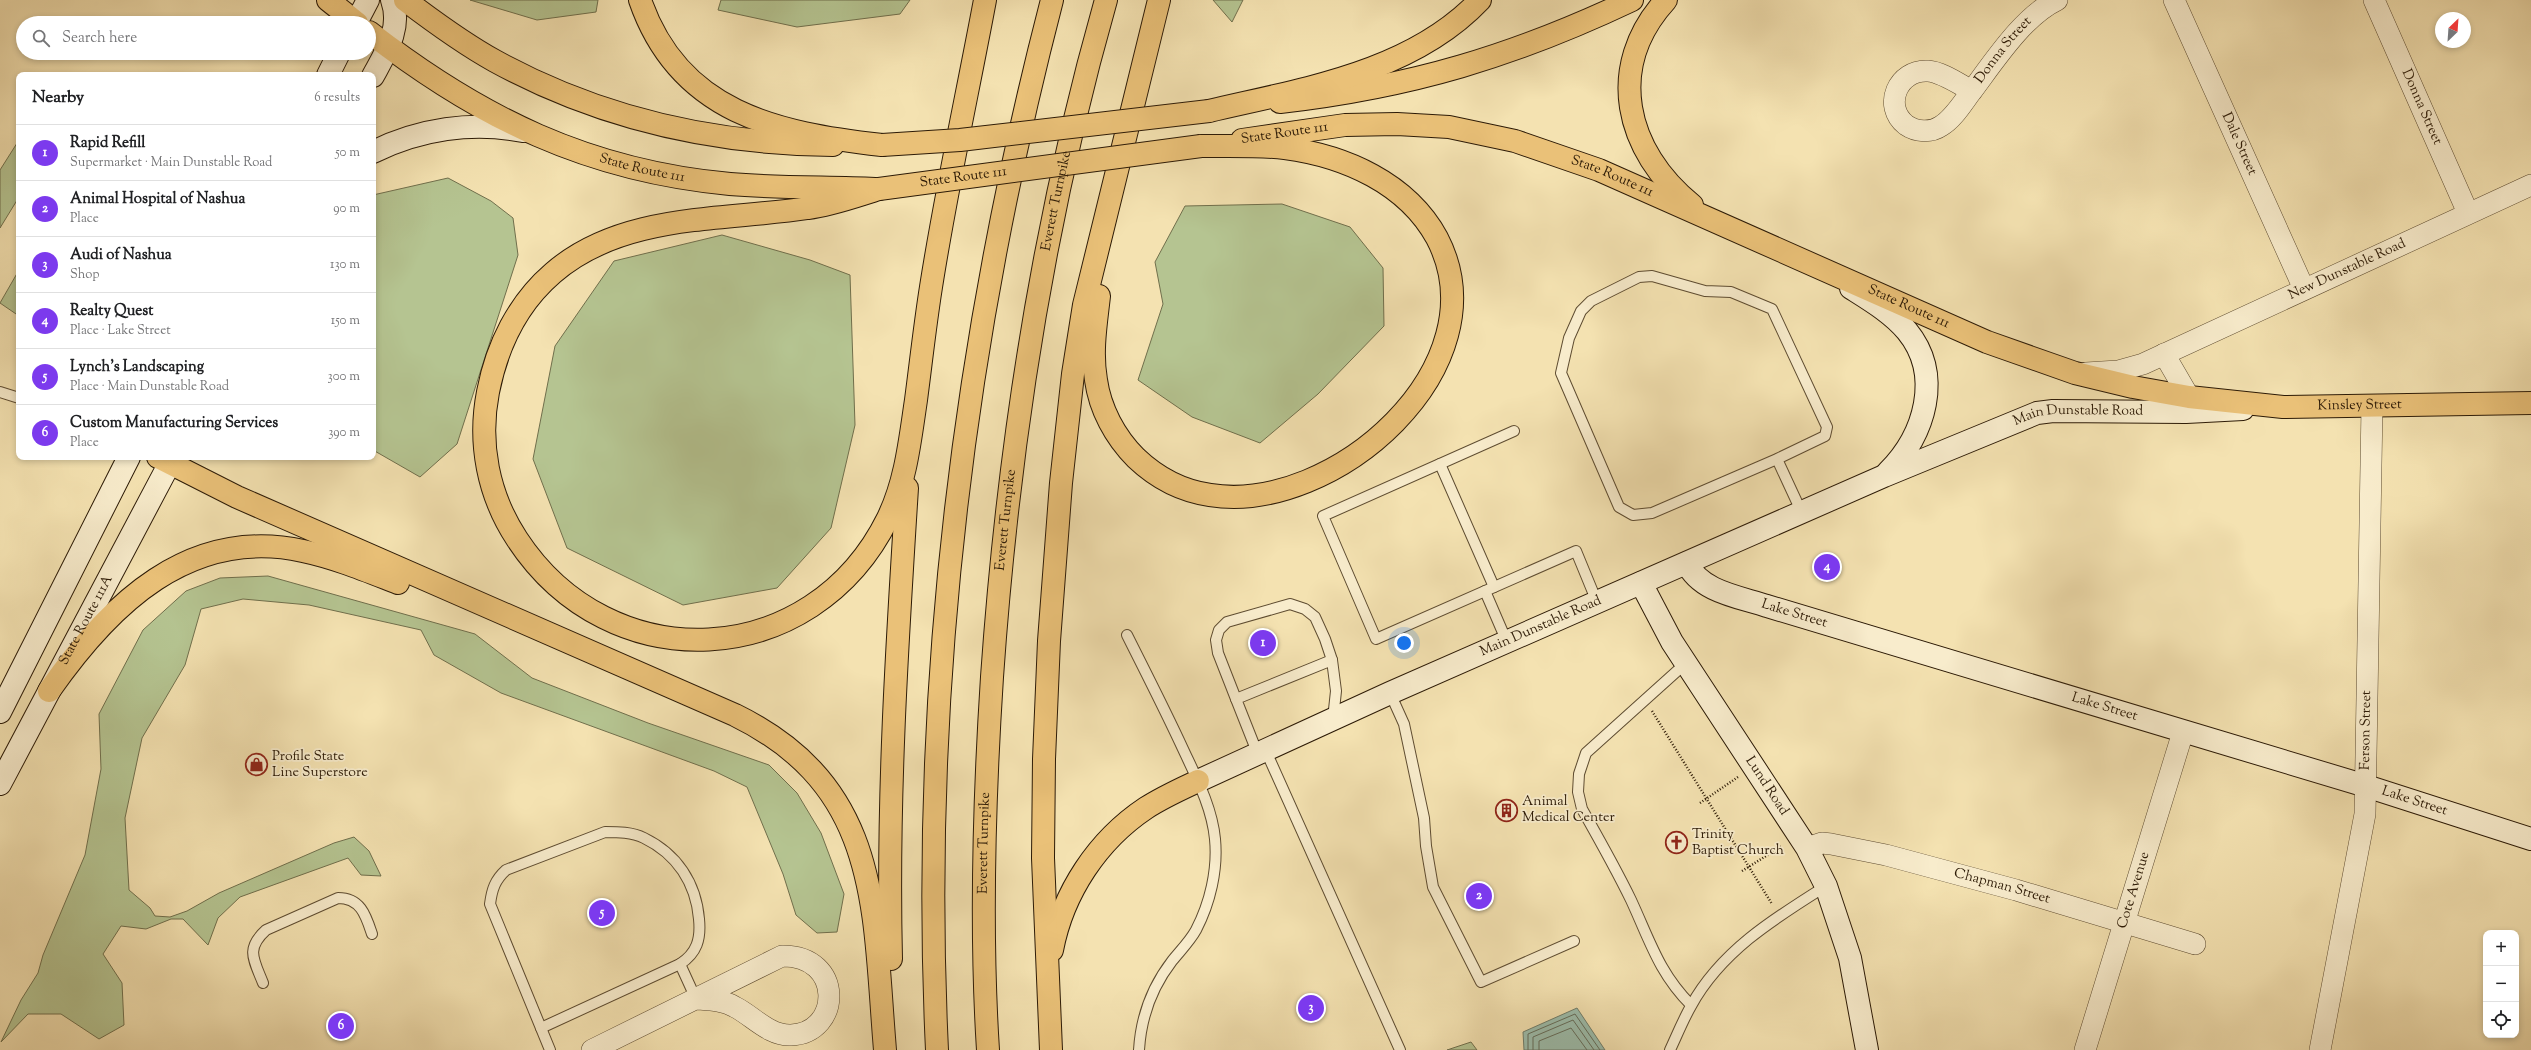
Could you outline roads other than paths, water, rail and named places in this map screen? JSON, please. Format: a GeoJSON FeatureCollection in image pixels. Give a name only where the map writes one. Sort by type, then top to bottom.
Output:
{"type":"FeatureCollection","features":[{"type":"Feature","properties":{"kind":"main road","name":"State Route 111"},"geometry":{"type":"LineString","coordinates":[[328,0],[348,16]]}},
{"type":"Feature","properties":{"kind":"main road"},"geometry":{"type":"LineString","coordinates":[[405,0],[468,45],[508,68],[549,88],[620,114],[717,137],[786,143],[882,145],[960,140],[1341,94],[1445,72],[1542,41],[1632,0]]}},
{"type":"Feature","properties":{"kind":"main road"},"geometry":{"type":"LineString","coordinates":[[640,0],[657,38],[672,60],[700,89],[726,106],[745,116],[781,128],[836,139],[882,145]]}},
{"type":"Feature","properties":{"kind":"main road"},"geometry":{"type":"LineString","coordinates":[[893,1050],[889,870],[890,771],[910,446],[930,292],[985,0]]}},
{"type":"Feature","properties":{"kind":"main road"},"geometry":{"type":"LineString","coordinates":[[956,153],[997,0]]}},
{"type":"Feature","properties":{"kind":"main road"},"geometry":{"type":"LineString","coordinates":[[937,1050],[934,940],[934,809],[941,670],[952,531],[970,394],[993,257],[1022,122],[1052,0]]}},
{"type":"Feature","properties":{"kind":"main road","name":"Everett Turnpike"},"geometry":{"type":"LineString","coordinates":[[988,1050],[984,902],[987,763],[996,624],[1009,486],[1028,355],[1043,271],[1069,144],[1106,0]]}},
{"type":"Feature","properties":{"kind":"main road"},"geometry":{"type":"LineString","coordinates":[[1051,1050],[1043,858],[1044,759],[1048,641],[1057,525],[1077,345],[1108,203],[1159,0]]}},
{"type":"Feature","properties":{"kind":"main road"},"geometry":{"type":"LineString","coordinates":[[1209,111],[1325,83],[1392,60],[1436,36],[1480,0]]}},
{"type":"Feature","properties":{"kind":"main road"},"geometry":{"type":"LineString","coordinates":[[1666,0],[1648,24],[1633,59],[1629,92],[1633,120],[1644,149],[1660,174],[1691,204],[1725,227]]}},
{"type":"Feature","properties":{"kind":"main road","name":"State Route 111"},"geometry":{"type":"LineString","coordinates":[[376,38],[459,96],[528,132],[594,156],[683,178],[754,186],[879,189],[1201,146],[1345,125],[1397,124],[1449,127],[1499,137],[1553,153],[1599,170],[1974,337],[2075,373],[2189,397]]}},
{"type":"Feature","properties":{"kind":"main road"},"geometry":{"type":"LineString","coordinates":[[1108,203],[1094,350],[1094,370],[1104,409],[1119,437],[1133,454],[1150,470],[1179,486],[1210,495],[1232,497],[1258,494],[1285,488],[1313,478],[1353,456],[1406,410],[1429,380],[1442,355],[1450,328],[1451,294],[1446,261],[1438,241],[1419,212],[1403,196],[1374,176],[1349,164],[1311,153],[1284,148],[1201,146]]}},
{"type":"Feature","properties":{"kind":"main road"},"geometry":{"type":"LineString","coordinates":[[879,189],[814,208],[686,222],[629,232],[606,240],[564,264],[542,283],[525,304],[499,350],[486,404],[485,458],[492,490],[507,525],[535,564],[567,596],[591,612],[623,627],[666,638],[697,640],[728,638],[774,625],[803,610],[841,581],[873,543],[890,514],[901,485],[910,446]]}},
{"type":"Feature","properties":{"kind":"main road","name":"Kinsley Street"},"geometry":{"type":"LineString","coordinates":[[2189,397],[2283,407],[2372,407],[2531,403]]}},
{"type":"Feature","properties":{"kind":"main road"},"geometry":{"type":"LineString","coordinates":[[169,460],[237,498],[675,689],[735,716],[774,737],[809,766],[837,801],[856,840],[870,890],[886,1050]]}},
{"type":"Feature","properties":{"kind":"main road"},"geometry":{"type":"LineString","coordinates":[[49,691],[75,655],[99,627],[147,584],[173,568],[199,557],[226,550],[263,547],[302,550],[334,559],[675,689]]}},
{"type":"Feature","properties":{"kind":"main road"},"geometry":{"type":"LineString","coordinates":[[1048,984],[1054,941],[1060,921],[1076,885],[1092,859],[1113,834],[1136,815],[1153,803],[1198,781]]}},
{"type":"Feature","properties":{"kind":"street"},"geometry":{"type":"LineString","coordinates":[[362,16],[368,0]]}},
{"type":"Feature","properties":{"kind":"street"},"geometry":{"type":"LineString","coordinates":[[375,72],[388,47],[395,20],[392,0]]}},
{"type":"Feature","properties":{"kind":"street","name":"Donna Street"},"geometry":{"type":"LineString","coordinates":[[1972,90],[2031,18],[2046,5],[2057,0]]}},
{"type":"Feature","properties":{"kind":"street","name":"Dale Street"},"geometry":{"type":"LineString","coordinates":[[2174,0],[2304,289]]}},
{"type":"Feature","properties":{"kind":"street","name":"Donna Street"},"geometry":{"type":"LineString","coordinates":[[2374,0],[2468,213]]}},
{"type":"Feature","properties":{"kind":"street"},"geometry":{"type":"LineString","coordinates":[[330,72],[336,60]]}},
{"type":"Feature","properties":{"kind":"street"},"geometry":{"type":"LineString","coordinates":[[376,151],[408,138],[452,128],[498,127],[528,132]]}},
{"type":"Feature","properties":{"kind":"street","name":"New Dunstable Road"},"geometry":{"type":"LineString","coordinates":[[2075,373],[2097,373],[2128,369],[2164,354],[2531,185]]}},
{"type":"Feature","properties":{"kind":"street","name":"Main Dunstable Road"},"geometry":{"type":"LineString","coordinates":[[1808,264],[1859,293],[1890,315],[1907,332],[1922,358],[1927,390],[1922,419],[1909,447],[1884,476]]}},
{"type":"Feature","properties":{"kind":"street"},"geometry":{"type":"LineString","coordinates":[[2164,354],[2189,397]]}},
{"type":"Feature","properties":{"kind":"street","name":"Main Dunstable Road"},"geometry":{"type":"LineString","coordinates":[[1198,781],[1261,750],[1390,693],[1884,476],[2020,419],[2046,412],[2186,412],[2283,407]]}},
{"type":"Feature","properties":{"kind":"street","name":"Ferson Street"},"geometry":{"type":"LineString","coordinates":[[2320,1050],[2364,823],[2366,786],[2372,407]]}},
{"type":"Feature","properties":{"kind":"street"},"geometry":{"type":"LineString","coordinates":[[0,712],[126,460]]}},
{"type":"Feature","properties":{"kind":"street","name":"State Route 111A"},"geometry":{"type":"LineString","coordinates":[[0,784],[166,460]]}},
{"type":"Feature","properties":{"kind":"street","name":"Lake Street"},"geometry":{"type":"LineString","coordinates":[[1687,563],[1699,579],[1726,593],[2366,786],[2531,839]]}},
{"type":"Feature","properties":{"kind":"street","name":"Lund Road"},"geometry":{"type":"LineString","coordinates":[[1641,583],[1661,623],[1686,663],[1803,841],[1826,886],[1837,914],[1850,958],[1867,1050]]}},
{"type":"Feature","properties":{"kind":"street","name":"Cote Avenue"},"geometry":{"type":"LineString","coordinates":[[2085,1050],[2183,732]]}},
{"type":"Feature","properties":{"kind":"street","name":"Chapman Street"},"geometry":{"type":"LineString","coordinates":[[1803,841],[1818,844],[1831,844],[1886,855],[2016,890],[2124,924],[2195,944]]}},
{"type":"Feature","properties":{"kind":"street"},"geometry":{"type":"LineString","coordinates":[[592,1050],[782,956],[795,956],[807,960],[818,967],[826,978],[829,991],[828,1004],[824,1016],[815,1026],[804,1033],[791,1036],[778,1034],[766,1028],[733,1006],[712,1000],[696,999]]}},
{"type":"Feature","properties":{"kind":"lane"},"geometry":{"type":"LineString","coordinates":[[1652,276],[1704,291],[1731,292],[1772,310],[1827,428],[1825,436],[1777,459],[1652,513],[1632,515],[1619,507],[1561,373],[1569,338],[1581,311],[1591,301],[1639,277],[1652,276]]}},
{"type":"Feature","properties":{"kind":"lane"},"geometry":{"type":"LineString","coordinates":[[0,393],[16,397]]}},
{"type":"Feature","properties":{"kind":"lane"},"geometry":{"type":"LineString","coordinates":[[1514,431],[1323,516],[1376,639],[1576,551],[1598,602]]}},
{"type":"Feature","properties":{"kind":"lane"},"geometry":{"type":"LineString","coordinates":[[1777,459],[1802,513]]}},
{"type":"Feature","properties":{"kind":"lane"},"geometry":{"type":"LineString","coordinates":[[1440,464],[1489,589],[1507,642]]}},
{"type":"Feature","properties":{"kind":"lane"},"geometry":{"type":"LineString","coordinates":[[1333,719],[1336,690],[1332,660],[1315,617],[1305,609],[1290,604],[1278,606],[1227,622],[1219,630],[1216,640],[1218,653],[1236,699],[1400,1050]]}},
{"type":"Feature","properties":{"kind":"lane"},"geometry":{"type":"LineString","coordinates":[[1127,635],[1198,781],[1210,815],[1215,839],[1212,887],[1203,916],[1194,933],[1156,984],[1147,1006],[1140,1032],[1139,1050]]}},
{"type":"Feature","properties":{"kind":"lane"},"geometry":{"type":"LineString","coordinates":[[1236,699],[1332,660]]}},
{"type":"Feature","properties":{"kind":"lane"},"geometry":{"type":"LineString","coordinates":[[1686,663],[1644,699],[1586,753],[1579,774],[1578,792],[1582,809],[1630,900],[1660,966],[1673,987],[1691,1005]]}},
{"type":"Feature","properties":{"kind":"lane"},"geometry":{"type":"LineString","coordinates":[[1390,693],[1404,724],[1409,745],[1424,818],[1426,846],[1433,887],[1481,982],[1574,941]]}},
{"type":"Feature","properties":{"kind":"lane"},"geometry":{"type":"LineString","coordinates":[[541,1028],[680,964],[691,957],[697,947],[700,931],[698,902],[690,881],[677,862],[643,837],[621,832],[605,832],[506,870],[497,879],[490,904],[550,1050]]}},
{"type":"Feature","properties":{"kind":"lane"},"geometry":{"type":"LineString","coordinates":[[1670,1050],[1691,1005],[1721,964],[1779,915],[1826,886]]}},
{"type":"Feature","properties":{"kind":"lane"},"geometry":{"type":"LineString","coordinates":[[263,983],[253,956],[253,948],[257,938],[266,930],[338,898],[347,898],[358,904],[365,913],[372,934]]}},
{"type":"Feature","properties":{"kind":"lane"},"geometry":{"type":"LineString","coordinates":[[680,964],[696,999]]}},
{"type":"Feature","properties":{"kind":"water"},"geometry":{"type":"Polygon","coordinates":[[[1577,1008],[1605,1050],[1524,1050],[1523,1032],[1577,1008]]]}},
{"type":"Feature","properties":{"kind":"place","name":"Realty Quest"},"geometry":{"type":"Point","coordinates":[1827,567]}},
{"type":"Feature","properties":{"kind":"place","name":"Rapid Refill"},"geometry":{"type":"Point","coordinates":[1263,643]}},
{"type":"Feature","properties":{"kind":"place","name":"Profile State Line Superstore"},"geometry":{"type":"Point","coordinates":[257,765]}},
{"type":"Feature","properties":{"kind":"place","name":"Animal Medical Center"},"geometry":{"type":"Point","coordinates":[1507,810]}},
{"type":"Feature","properties":{"kind":"place","name":"Trinity Baptist Church"},"geometry":{"type":"Point","coordinates":[1677,843]}},
{"type":"Feature","properties":{"kind":"place","name":"Animal Hospital of Nashua"},"geometry":{"type":"Point","coordinates":[1479,896]}},
{"type":"Feature","properties":{"kind":"place","name":"Lynch's Landscaping"},"geometry":{"type":"Point","coordinates":[602,913]}},
{"type":"Feature","properties":{"kind":"place","name":"Audi of Nashua"},"geometry":{"type":"Point","coordinates":[1311,1008]}},
{"type":"Feature","properties":{"kind":"place","name":"Custom Manufacturing Services"},"geometry":{"type":"Point","coordinates":[341,1026]}}]}
